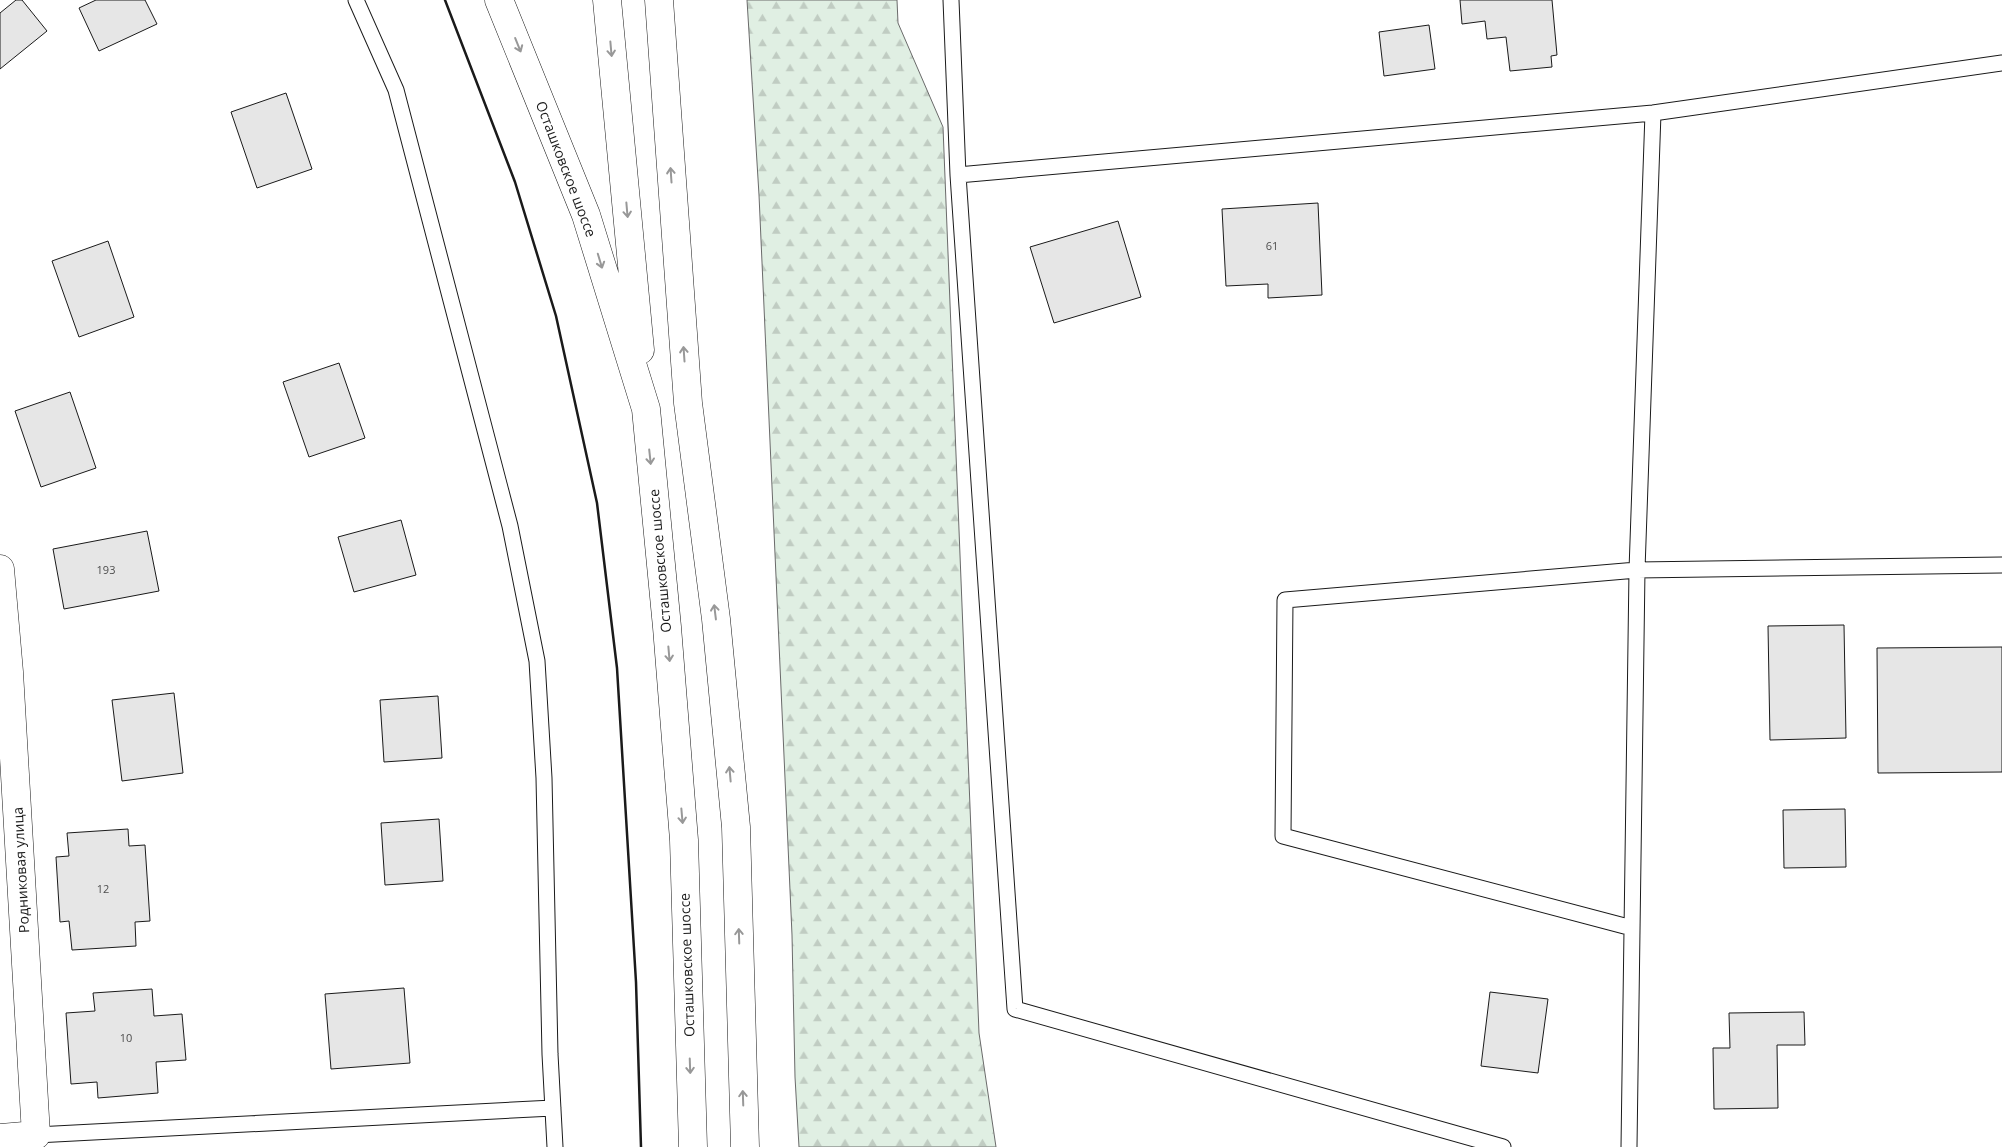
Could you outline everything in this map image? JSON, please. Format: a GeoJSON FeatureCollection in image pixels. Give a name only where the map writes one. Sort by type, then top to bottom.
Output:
{"type":"FeatureCollection","features":[{"type":"Feature","properties":{"kind":"main road","name":"Осташковское шоссе"},"geometry":{"type":"LineString","coordinates":[[499,0],[586,215],[646,409],[667,627],[684,840],[693,1147]]}},
{"type":"Feature","properties":{"kind":"main road"},"geometry":{"type":"LineString","coordinates":[[606,0],[646,409]]}},
{"type":"Feature","properties":{"kind":"main road"},"geometry":{"type":"LineString","coordinates":[[659,0],[688,403],[716,619],[736,827],[745,1147]]}},
{"type":"Feature","properties":{"kind":"main road","name":"Родниковая улица"},"geometry":{"type":"LineString","coordinates":[[0,569],[9,672],[36,1135]]}},
{"type":"Feature","properties":{"kind":"main road"},"geometry":{"type":"LineString","coordinates":[[0,1138],[36,1135]]}},
{"type":"Feature","properties":{"kind":"lane"},"geometry":{"type":"LineString","coordinates":[[356,0],[396,90],[510,526],[537,661],[544,778],[550,1054],[555,1147]]}},
{"type":"Feature","properties":{"kind":"lane"},"geometry":{"type":"LineString","coordinates":[[951,0],[958,175],[1015,1009],[1503,1147]]}},
{"type":"Feature","properties":{"kind":"lane"},"geometry":{"type":"LineString","coordinates":[[958,175],[1653,113],[2002,63]]}},
{"type":"Feature","properties":{"kind":"lane"},"geometry":{"type":"LineString","coordinates":[[1629,1147],[1637,570],[1653,113]]}},
{"type":"Feature","properties":{"kind":"lane"},"geometry":{"type":"LineString","coordinates":[[1632,928],[1283,836],[1285,600],[1637,570],[2002,565]]}},
{"type":"Feature","properties":{"kind":"lane"},"geometry":{"type":"LineString","coordinates":[[36,1135],[553,1108]]}},
{"type":"Feature","properties":{"kind":"green space"},"geometry":{"type":"Polygon","coordinates":[[[747,0],[897,0],[898,23],[943,127],[979,1033],[996,1147],[799,1147],[795,1077],[792,935],[759,195],[747,0]]]}},
{"type":"Feature","properties":{"kind":"building"},"geometry":{"type":"Polygon","coordinates":[[[16,0],[22,0],[47,31],[0,69],[0,13],[16,0]]]}},
{"type":"Feature","properties":{"kind":"building"},"geometry":{"type":"Polygon","coordinates":[[[96,0],[145,0],[157,24],[99,51],[79,8],[96,0]]]}},
{"type":"Feature","properties":{"kind":"building"},"geometry":{"type":"Polygon","coordinates":[[[1460,0],[1552,0],[1557,55],[1551,56],[1552,67],[1510,71],[1506,37],[1487,39],[1485,21],[1462,24],[1460,0]]]}},
{"type":"Feature","properties":{"kind":"building"},"geometry":{"type":"Polygon","coordinates":[[[1429,25],[1435,69],[1384,76],[1379,32],[1429,25]]]}},
{"type":"Feature","properties":{"kind":"building"},"geometry":{"type":"Polygon","coordinates":[[[286,93],[312,169],[257,188],[231,112],[286,93]]]}},
{"type":"Feature","properties":{"kind":"building"},"geometry":{"type":"Polygon","coordinates":[[[1318,203],[1322,295],[1268,298],[1268,284],[1226,286],[1222,209],[1318,203]]]}},
{"type":"Feature","properties":{"kind":"building"},"geometry":{"type":"Polygon","coordinates":[[[1118,221],[1141,297],[1054,323],[1030,247],[1118,221]]]}},
{"type":"Feature","properties":{"kind":"building"},"geometry":{"type":"Polygon","coordinates":[[[108,241],[134,317],[79,337],[52,261],[108,241]]]}},
{"type":"Feature","properties":{"kind":"building"},"geometry":{"type":"Polygon","coordinates":[[[339,363],[365,438],[309,457],[283,382],[339,363]]]}},
{"type":"Feature","properties":{"kind":"building"},"geometry":{"type":"Polygon","coordinates":[[[70,392],[96,468],[41,487],[15,411],[70,392]]]}},
{"type":"Feature","properties":{"kind":"building"},"geometry":{"type":"Polygon","coordinates":[[[401,520],[416,575],[354,592],[338,537],[401,520]]]}},
{"type":"Feature","properties":{"kind":"building"},"geometry":{"type":"Polygon","coordinates":[[[147,531],[159,591],[64,609],[53,549],[147,531]]]}},
{"type":"Feature","properties":{"kind":"building"},"geometry":{"type":"Polygon","coordinates":[[[1844,625],[1846,738],[1770,740],[1768,626],[1844,625]]]}},
{"type":"Feature","properties":{"kind":"building"},"geometry":{"type":"Polygon","coordinates":[[[2002,647],[2002,772],[1878,773],[1877,648],[2002,647]]]}},
{"type":"Feature","properties":{"kind":"building"},"geometry":{"type":"Polygon","coordinates":[[[174,693],[183,773],[122,781],[112,700],[174,693]]]}},
{"type":"Feature","properties":{"kind":"building"},"geometry":{"type":"Polygon","coordinates":[[[438,696],[442,758],[384,762],[380,700],[438,696]]]}},
{"type":"Feature","properties":{"kind":"building"},"geometry":{"type":"Polygon","coordinates":[[[1845,809],[1846,867],[1784,868],[1783,810],[1845,809]]]}},
{"type":"Feature","properties":{"kind":"building"},"geometry":{"type":"Polygon","coordinates":[[[439,819],[443,881],[385,885],[381,823],[439,819]]]}},
{"type":"Feature","properties":{"kind":"building"},"geometry":{"type":"Polygon","coordinates":[[[128,829],[129,846],[145,845],[150,921],[135,922],[136,946],[72,950],[69,921],[60,922],[56,857],[69,856],[67,833],[128,829]]]}},
{"type":"Feature","properties":{"kind":"building"},"geometry":{"type":"Polygon","coordinates":[[[404,988],[410,1063],[331,1069],[325,994],[404,988]]]}},
{"type":"Feature","properties":{"kind":"building"},"geometry":{"type":"Polygon","coordinates":[[[152,989],[154,1016],[182,1014],[186,1060],[156,1062],[158,1093],[98,1098],[97,1082],[71,1084],[66,1013],[95,1011],[93,993],[152,989]]]}},
{"type":"Feature","properties":{"kind":"building"},"geometry":{"type":"Polygon","coordinates":[[[1490,992],[1548,999],[1538,1073],[1481,1066],[1490,992]]]}},
{"type":"Feature","properties":{"kind":"building"},"geometry":{"type":"Polygon","coordinates":[[[1804,1012],[1805,1045],[1777,1045],[1778,1108],[1714,1109],[1713,1048],[1730,1048],[1729,1013],[1804,1012]]]}},
{"type":"Feature","properties":{"kind":"wall"},"geometry":{"type":"LineString","coordinates":[[445,0],[515,182],[556,316],[597,503],[617,668],[636,982],[641,1147]]}}]}
